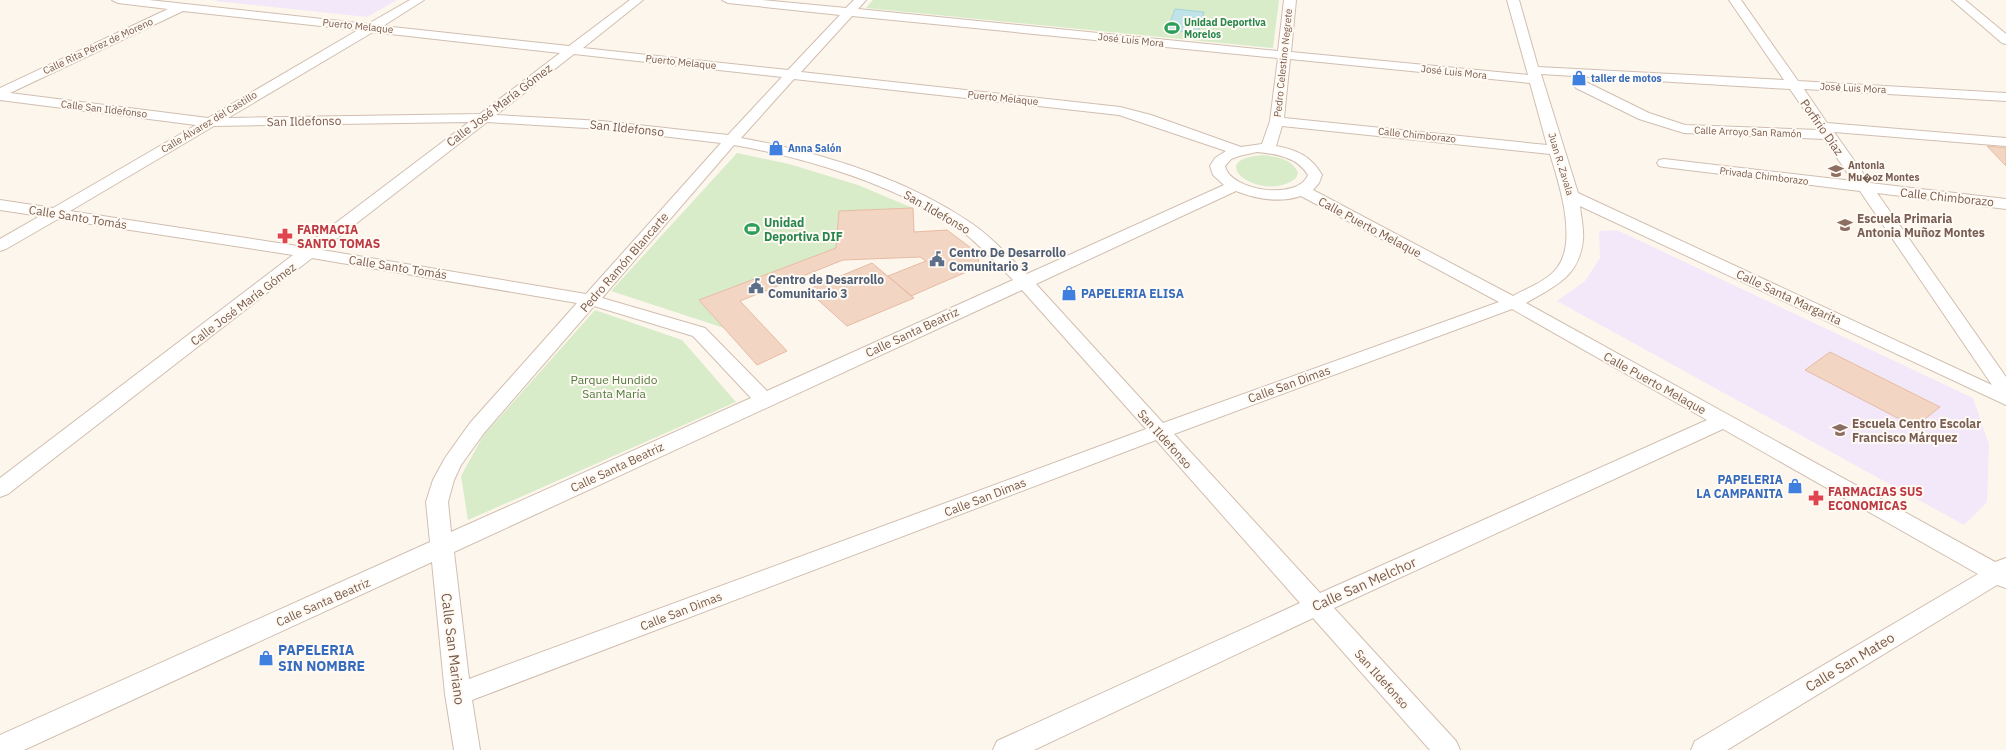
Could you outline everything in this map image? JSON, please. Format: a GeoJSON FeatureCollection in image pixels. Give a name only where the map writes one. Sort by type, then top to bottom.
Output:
{"type":"FeatureCollection","features":[{"type":"Feature","properties":{"kind":"street","name":"Puerto Melaque"},"geometry":{"type":"LineString","coordinates":[[118,0],[1120,111],[1146,118],[1237,150]]}},
{"type":"Feature","properties":{"kind":"street","name":"Calle Rita Pérez de Moreno"},"geometry":{"type":"LineString","coordinates":[[0,93],[195,0]]}},
{"type":"Feature","properties":{"kind":"street","name":"Calle Álvarez del Castillo"},"geometry":{"type":"LineString","coordinates":[[0,246],[208,122],[418,0]]}},
{"type":"Feature","properties":{"kind":"street","name":"Calle José María Gómez"},"geometry":{"type":"LineString","coordinates":[[0,489],[310,253],[482,118],[638,0]]}},
{"type":"Feature","properties":{"kind":"street","name":"José Luis Mora"},"geometry":{"type":"LineString","coordinates":[[728,0],[854,6],[1284,55],[1533,75],[1793,85],[2006,97]]}},
{"type":"Feature","properties":{"kind":"street","name":"Pedro Celestino Negrete"},"geometry":{"type":"LineString","coordinates":[[1268,148],[1277,121],[1290,0]]}},
{"type":"Feature","properties":{"kind":"street","name":"Juan R. Zavala"},"geometry":{"type":"LineString","coordinates":[[1513,0],[1533,75],[1571,196],[1575,239],[1570,259],[1565,270],[1554,280],[1513,303]]}},
{"type":"Feature","properties":{"kind":"street","name":"Porfirio Díaz"},"geometry":{"type":"LineString","coordinates":[[1735,0],[2006,391]]}},
{"type":"Feature","properties":{"kind":"street"},"geometry":{"type":"LineString","coordinates":[[1958,0],[2006,40]]}},
{"type":"Feature","properties":{"kind":"street","name":"Pedro Ramón Blancarte"},"geometry":{"type":"LineString","coordinates":[[441,548],[437,502],[441,484],[449,464],[477,428],[731,140],[854,6]]}},
{"type":"Feature","properties":{"kind":"street","name":"Calle Arroyo San Ramón"},"geometry":{"type":"LineString","coordinates":[[1581,85],[1633,111],[1668,125],[1684,129],[1825,131],[2006,142]]}},
{"type":"Feature","properties":{"kind":"street","name":"Calle San Ildefonso"},"geometry":{"type":"LineString","coordinates":[[0,96],[208,122]]}},
{"type":"Feature","properties":{"kind":"street","name":"San Ildefonso"},"geometry":{"type":"LineString","coordinates":[[208,122],[482,118],[602,125],[731,140],[775,148],[833,164],[911,195],[962,224],[978,236],[1024,281],[1158,432],[1446,750]]}},
{"type":"Feature","properties":{"kind":"street","name":"Calle Chimborazo"},"geometry":{"type":"LineString","coordinates":[[1277,121],[1556,150]]}},
{"type":"Feature","properties":{"kind":"street"},"geometry":{"type":"LineString","coordinates":[[1268,148],[1286,152],[1300,158],[1311,166],[1315,175],[1311,184],[1301,190],[1286,194],[1269,195],[1251,192],[1235,186],[1224,178],[1219,170],[1220,162],[1226,155],[1237,150],[1268,148]]}},
{"type":"Feature","properties":{"kind":"street","name":"Privada Chimborazo"},"geometry":{"type":"LineString","coordinates":[[1664,163],[1864,188]]}},
{"type":"Feature","properties":{"kind":"street","name":"Calle Santa Beatriz"},"geometry":{"type":"LineString","coordinates":[[0,748],[1235,186]]}},
{"type":"Feature","properties":{"kind":"street","name":"Calle Chimborazo"},"geometry":{"type":"LineString","coordinates":[[1864,188],[2006,204]]}},
{"type":"Feature","properties":{"kind":"street","name":"Calle Puerto Melaque"},"geometry":{"type":"LineString","coordinates":[[1301,190],[1513,303],[1723,422],[2003,573]]}},
{"type":"Feature","properties":{"kind":"street","name":"Calle Santa Margarita"},"geometry":{"type":"LineString","coordinates":[[1571,196],[2006,398]]}},
{"type":"Feature","properties":{"kind":"street","name":"Calle Santo Tomás"},"geometry":{"type":"LineString","coordinates":[[0,205],[310,253],[591,300],[699,332],[765,400]]}},
{"type":"Feature","properties":{"kind":"street","name":"Calle San Dimas"},"geometry":{"type":"LineString","coordinates":[[458,694],[1158,432],[1513,303]]}},
{"type":"Feature","properties":{"kind":"street","name":"Calle San Melchor"},"geometry":{"type":"LineString","coordinates":[[1006,750],[1316,606],[1723,422]]}},
{"type":"Feature","properties":{"kind":"street","name":"Calle San Mariano"},"geometry":{"type":"LineString","coordinates":[[441,548],[458,694],[467,750]]}},
{"type":"Feature","properties":{"kind":"street","name":"Calle San Mateo"},"geometry":{"type":"LineString","coordinates":[[1704,750],[2003,573]]}},
{"type":"Feature","properties":{"kind":"shaded area"},"geometry":{"type":"Polygon","coordinates":[[[397,0],[367,17],[215,1],[397,0]]]}},
{"type":"Feature","properties":{"kind":"shaded area"},"geometry":{"type":"Polygon","coordinates":[[[1617,230],[1973,398],[1989,444],[1987,502],[1964,525],[1557,301],[1585,281],[1600,258],[1599,231],[1617,230]]]}},
{"type":"Feature","properties":{"kind":"green space","name":"Unidad Deportiva Morelos"},"geometry":{"type":"Polygon","coordinates":[[[873,0],[1279,0],[1273,48],[866,8],[873,0]]]}},
{"type":"Feature","properties":{"kind":"green space","name":"Unidad Deportiva DIF"},"geometry":{"type":"Polygon","coordinates":[[[737,153],[789,164],[858,185],[913,208],[839,211],[836,248],[699,300],[724,328],[611,291],[737,153]]]}},
{"type":"Feature","properties":{"kind":"green space"},"geometry":{"type":"Polygon","coordinates":[[[1264,155],[1279,158],[1288,162],[1296,168],[1298,173],[1296,178],[1283,185],[1268,186],[1255,184],[1244,178],[1237,171],[1237,164],[1245,158],[1264,155]]]}},
{"type":"Feature","properties":{"kind":"green space","name":"Parque Hundido Santa María"},"geometry":{"type":"Polygon","coordinates":[[[595,310],[682,340],[736,402],[468,520],[461,476],[483,436],[595,310]]]}},
{"type":"Feature","properties":{"kind":"water"},"geometry":{"type":"Polygon","coordinates":[[[1175,9],[1204,12],[1198,33],[1167,30],[1175,9]]]}},
{"type":"Feature","properties":{"kind":"building"},"geometry":{"type":"Polygon","coordinates":[[[1987,146],[2006,148],[2006,166],[1987,146]]]}},
{"type":"Feature","properties":{"kind":"building","name":"Centro de Desarrollo Comunitario 3"},"geometry":{"type":"Polygon","coordinates":[[[913,208],[914,232],[947,230],[979,254],[978,267],[911,296],[888,276],[926,261],[920,257],[843,260],[740,301],[787,351],[757,365],[699,300],[836,248],[839,211],[913,208]]]}},
{"type":"Feature","properties":{"kind":"building"},"geometry":{"type":"Polygon","coordinates":[[[872,263],[914,298],[847,326],[807,290],[872,263]]]}},
{"type":"Feature","properties":{"kind":"building"},"geometry":{"type":"Polygon","coordinates":[[[1830,352],[1940,407],[1915,427],[1805,370],[1830,352]]]}},
{"type":"Feature","properties":{"kind":"place","name":"Unidad Deportiva Morelos"},"geometry":{"type":"Point","coordinates":[1172,28]}},
{"type":"Feature","properties":{"kind":"place","name":"taller de motos"},"geometry":{"type":"Point","coordinates":[1579,78]}},
{"type":"Feature","properties":{"kind":"place","name":"Anna Salón"},"geometry":{"type":"Point","coordinates":[776,148]}},
{"type":"Feature","properties":{"kind":"place","name":"Antonia Mu�oz Montes"},"geometry":{"type":"Point","coordinates":[1836,171]}},
{"type":"Feature","properties":{"kind":"place","name":"Escuela Primaria Antonia Muñoz Montes"},"geometry":{"type":"Point","coordinates":[1845,225]}},
{"type":"Feature","properties":{"kind":"place","name":"Unidad Deportiva DIF"},"geometry":{"type":"Point","coordinates":[752,229]}},
{"type":"Feature","properties":{"kind":"place","name":"FARMACIA SANTO TOMAS"},"geometry":{"type":"Point","coordinates":[285,236]}},
{"type":"Feature","properties":{"kind":"place","name":"Centro De Desarrollo Comunitario 3"},"geometry":{"type":"Point","coordinates":[937,259]}},
{"type":"Feature","properties":{"kind":"place","name":"Centro de Desarrollo Comunitario 3"},"geometry":{"type":"Point","coordinates":[756,286]}},
{"type":"Feature","properties":{"kind":"place","name":"PAPELERIA ELISA"},"geometry":{"type":"Point","coordinates":[1069,293]}},
{"type":"Feature","properties":{"kind":"place","name":"Escuela Centro Escolar Francisco Márquez"},"geometry":{"type":"Point","coordinates":[1840,430]}},
{"type":"Feature","properties":{"kind":"place","name":"PAPELERIA LA CAMPANITA"},"geometry":{"type":"Point","coordinates":[1795,486]}},
{"type":"Feature","properties":{"kind":"place","name":"FARMACIAS SUS ECONOMICAS"},"geometry":{"type":"Point","coordinates":[1816,498]}},
{"type":"Feature","properties":{"kind":"place","name":"PAPELERIA SIN NOMBRE"},"geometry":{"type":"Point","coordinates":[266,658]}}]}
